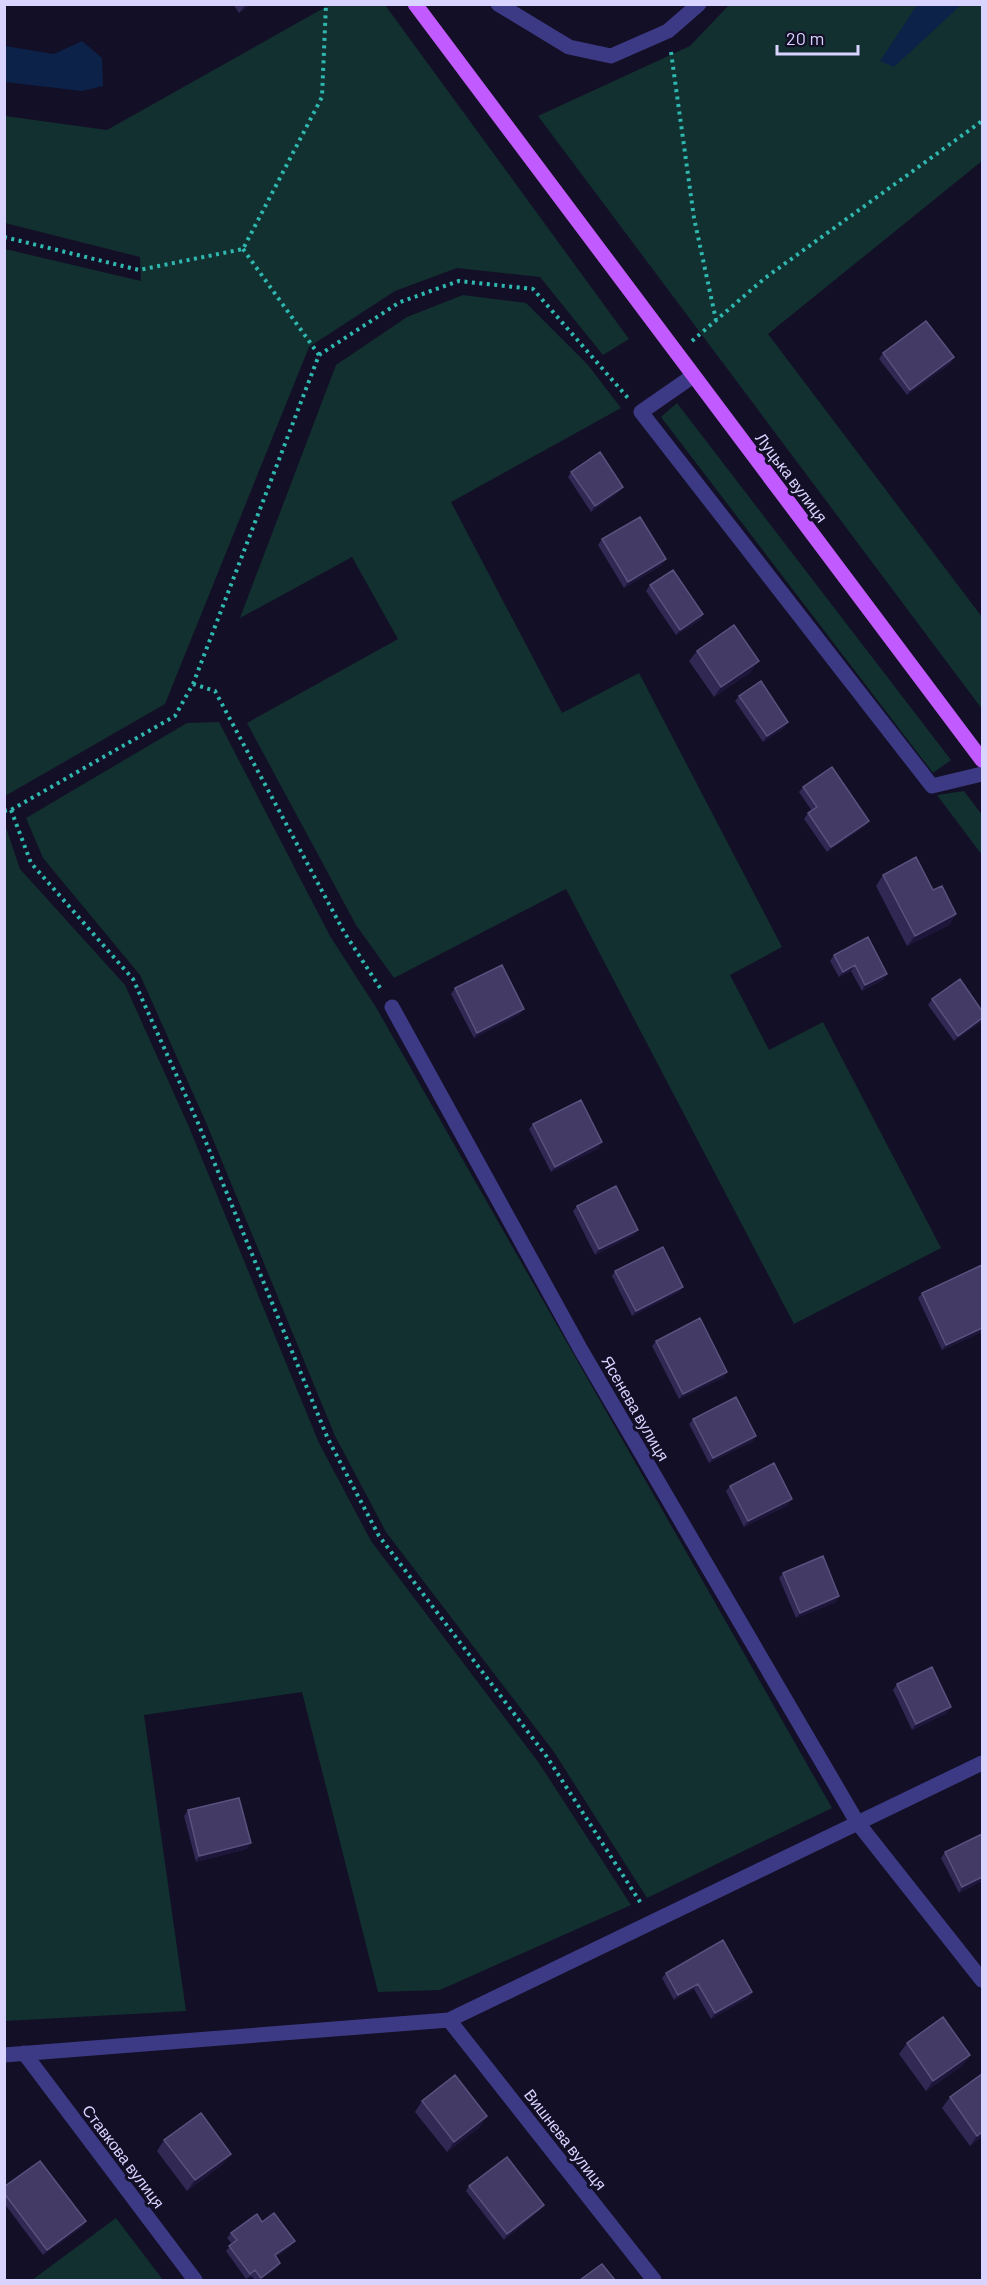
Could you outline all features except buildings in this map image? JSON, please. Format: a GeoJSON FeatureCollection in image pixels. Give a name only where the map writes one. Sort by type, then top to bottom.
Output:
{"type":"FeatureCollection","features":[{"type":"Feature","properties":{"kind":"main road","name":"Луцька вулиця"},"geometry":{"type":"LineString","coordinates":[[415,4],[982,760]]}},
{"type":"Feature","properties":{"kind":"street"},"geometry":{"type":"LineString","coordinates":[[498,4],[569,46],[611,56],[668,31],[699,4]]}},
{"type":"Feature","properties":{"kind":"street"},"geometry":{"type":"LineString","coordinates":[[693,376],[641,412],[932,786],[982,774]]}},
{"type":"Feature","properties":{"kind":"street","name":"Ясенева вулиця"},"geometry":{"type":"LineString","coordinates":[[392,1007],[581,1350],[857,1822],[982,1980]]}},
{"type":"Feature","properties":{"kind":"street"},"geometry":{"type":"LineString","coordinates":[[4,2055],[449,2020],[982,1763]]}},
{"type":"Feature","properties":{"kind":"street","name":"Вишнева вулиця"},"geometry":{"type":"LineString","coordinates":[[449,2020],[654,2280]]}},
{"type":"Feature","properties":{"kind":"street","name":"Ставкова вулиця"},"geometry":{"type":"LineString","coordinates":[[24,2054],[195,2280]]}},
{"type":"Feature","properties":{"kind":"path"},"geometry":{"type":"LineString","coordinates":[[243,249],[322,97],[326,4]]}},
{"type":"Feature","properties":{"kind":"path"},"geometry":{"type":"LineString","coordinates":[[668,31],[694,218],[716,320]]}},
{"type":"Feature","properties":{"kind":"path"},"geometry":{"type":"LineString","coordinates":[[677,354],[765,278],[982,120]]}},
{"type":"Feature","properties":{"kind":"path"},"geometry":{"type":"LineString","coordinates":[[4,237],[139,270],[243,249]]}},
{"type":"Feature","properties":{"kind":"path"},"geometry":{"type":"LineString","coordinates":[[243,249],[320,355]]}},
{"type":"Feature","properties":{"kind":"path"},"geometry":{"type":"LineString","coordinates":[[4,811],[10,810],[175,716],[193,684],[320,355],[400,302],[459,280],[533,289],[641,412]]}},
{"type":"Feature","properties":{"kind":"path"},"geometry":{"type":"LineString","coordinates":[[193,684],[215,691],[344,932],[392,1007]]}},
{"type":"Feature","properties":{"kind":"path"},"geometry":{"type":"LineString","coordinates":[[10,810],[31,863],[133,979],[198,1123],[328,1439],[380,1536],[547,1757],[654,1923]]}},
{"type":"Feature","properties":{"kind":"green space"},"geometry":{"type":"Polygon","coordinates":[[[331,4],[385,5],[629,339],[603,355],[540,277],[457,268],[395,291],[309,347],[165,704],[5,796],[5,249],[141,281],[140,257],[5,223],[5,116],[107,130],[331,4]]]}},
{"type":"Feature","properties":{"kind":"green space"},"geometry":{"type":"Polygon","coordinates":[[[729,5],[982,5],[982,161],[768,334],[982,617],[982,709],[538,116],[690,46],[729,5]]]}},
{"type":"Feature","properties":{"kind":"green space"},"geometry":{"type":"Polygon","coordinates":[[[463,295],[526,303],[588,365],[621,408],[451,502],[562,713],[639,673],[782,947],[730,975],[769,1050],[823,1022],[941,1248],[794,1324],[566,889],[394,978],[356,925],[247,723],[398,639],[352,557],[240,618],[336,365],[407,317],[463,295]]]}},
{"type":"Feature","properties":{"kind":"green space"},"geometry":{"type":"Polygon","coordinates":[[[677,403],[951,760],[933,773],[661,417],[677,403]]]}},
{"type":"Feature","properties":{"kind":"green space"},"geometry":{"type":"Polygon","coordinates":[[[219,722],[330,936],[377,1009],[832,1808],[647,1898],[554,1752],[386,1532],[335,1436],[205,1120],[140,975],[43,858],[26,818],[187,723],[219,722]]]}},
{"type":"Feature","properties":{"kind":"green space"},"geometry":{"type":"Polygon","coordinates":[[[964,791],[982,815],[982,855],[937,795],[964,791]]]}},
{"type":"Feature","properties":{"kind":"green space"},"geometry":{"type":"Polygon","coordinates":[[[4,822],[20,869],[125,985],[189,1127],[319,1443],[371,1541],[539,1763],[631,1905],[440,1990],[378,1992],[302,1692],[144,1715],[186,2011],[5,2021],[4,822]]]}},
{"type":"Feature","properties":{"kind":"green space"},"geometry":{"type":"Polygon","coordinates":[[[116,2218],[163,2280],[32,2280],[116,2218]]]}},
{"type":"Feature","properties":{"kind":"water"},"geometry":{"type":"Polygon","coordinates":[[[917,5],[961,5],[894,67],[880,61],[917,5]]]}},
{"type":"Feature","properties":{"kind":"water"},"geometry":{"type":"Polygon","coordinates":[[[82,41],[102,58],[103,86],[82,91],[5,82],[5,46],[54,54],[82,41]]]}}]}
